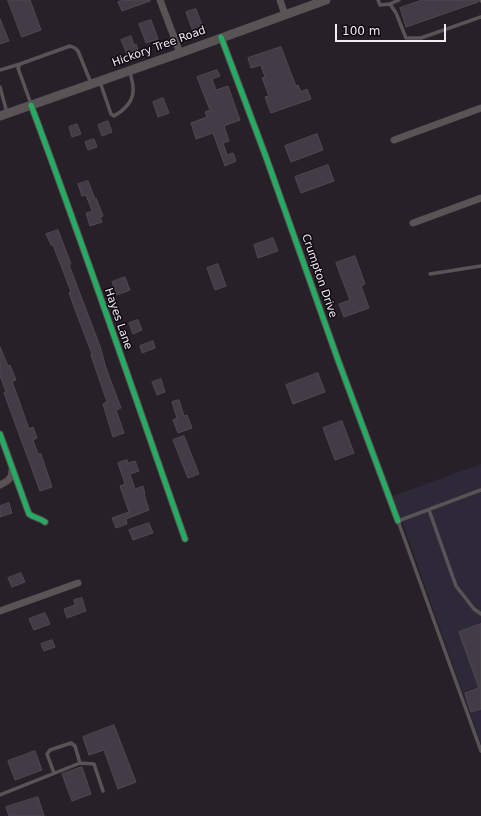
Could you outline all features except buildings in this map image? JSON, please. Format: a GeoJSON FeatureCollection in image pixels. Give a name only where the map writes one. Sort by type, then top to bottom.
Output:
{"type":"FeatureCollection","features":[{"type":"Feature","properties":{"kind":"street"},"geometry":{"type":"LineString","coordinates":[[160,0],[180,53]]}},
{"type":"Feature","properties":{"kind":"street"},"geometry":{"type":"LineString","coordinates":[[280,0],[285,15]]}},
{"type":"Feature","properties":{"kind":"street","name":"Hickory Tree Road"},"geometry":{"type":"LineString","coordinates":[[4,115],[326,0]]}},
{"type":"Feature","properties":{"kind":"street","name":"Crumpton Drive"},"geometry":{"type":"LineString","coordinates":[[221,37],[398,521]]}},
{"type":"Feature","properties":{"kind":"street","name":"Hayes Lane"},"geometry":{"type":"LineString","coordinates":[[31,106],[72,214],[185,539]]}},
{"type":"Feature","properties":{"kind":"street"},"geometry":{"type":"LineString","coordinates":[[394,140],[481,108]]}},
{"type":"Feature","properties":{"kind":"street"},"geometry":{"type":"LineString","coordinates":[[413,223],[481,198]]}},
{"type":"Feature","properties":{"kind":"street"},"geometry":{"type":"LineString","coordinates":[[0,434],[12,470],[24,497],[28,514],[45,522]]}},
{"type":"Feature","properties":{"kind":"street"},"geometry":{"type":"LineString","coordinates":[[0,485],[8,482],[12,477],[12,470]]}},
{"type":"Feature","properties":{"kind":"street"},"geometry":{"type":"LineString","coordinates":[[0,611],[78,583]]}},
{"type":"Feature","properties":{"kind":"lane"},"geometry":{"type":"LineString","coordinates":[[378,0],[380,5],[390,4],[399,0]]}},
{"type":"Feature","properties":{"kind":"lane"},"geometry":{"type":"LineString","coordinates":[[390,4],[396,13],[406,38],[421,38],[481,17]]}},
{"type":"Feature","properties":{"kind":"lane"},"geometry":{"type":"LineString","coordinates":[[0,70],[70,46],[75,48],[111,114],[114,116],[122,112],[131,100],[133,91],[129,71]]}},
{"type":"Feature","properties":{"kind":"lane"},"geometry":{"type":"LineString","coordinates":[[20,64],[18,68],[31,106]]}},
{"type":"Feature","properties":{"kind":"lane"},"geometry":{"type":"LineString","coordinates":[[0,87],[4,115]]}},
{"type":"Feature","properties":{"kind":"lane"},"geometry":{"type":"LineString","coordinates":[[430,274],[481,266]]}},
{"type":"Feature","properties":{"kind":"lane"},"geometry":{"type":"LineString","coordinates":[[481,490],[398,521],[481,751]]}},
{"type":"Feature","properties":{"kind":"lane"},"geometry":{"type":"LineString","coordinates":[[429,510],[456,586],[474,609],[481,614]]}},
{"type":"Feature","properties":{"kind":"lane"},"geometry":{"type":"LineString","coordinates":[[54,773],[47,754],[50,750],[71,743],[75,746],[80,762]]}},
{"type":"Feature","properties":{"kind":"lane"},"geometry":{"type":"LineString","coordinates":[[0,795],[80,762],[94,764],[103,791]]}},
{"type":"Feature","properties":{"kind":"shaded area"},"geometry":{"type":"Polygon","coordinates":[[[481,464],[481,744],[393,496],[481,464]]]}},
{"type":"Feature","properties":{"kind":"cycle path"},"geometry":{"type":"LineString","coordinates":[[221,37],[398,521]]}},
{"type":"Feature","properties":{"kind":"cycle path"},"geometry":{"type":"LineString","coordinates":[[31,105],[90,267],[185,539]]}},
{"type":"Feature","properties":{"kind":"cycle path"},"geometry":{"type":"LineString","coordinates":[[0,434],[29,514],[45,522]]}}]}
